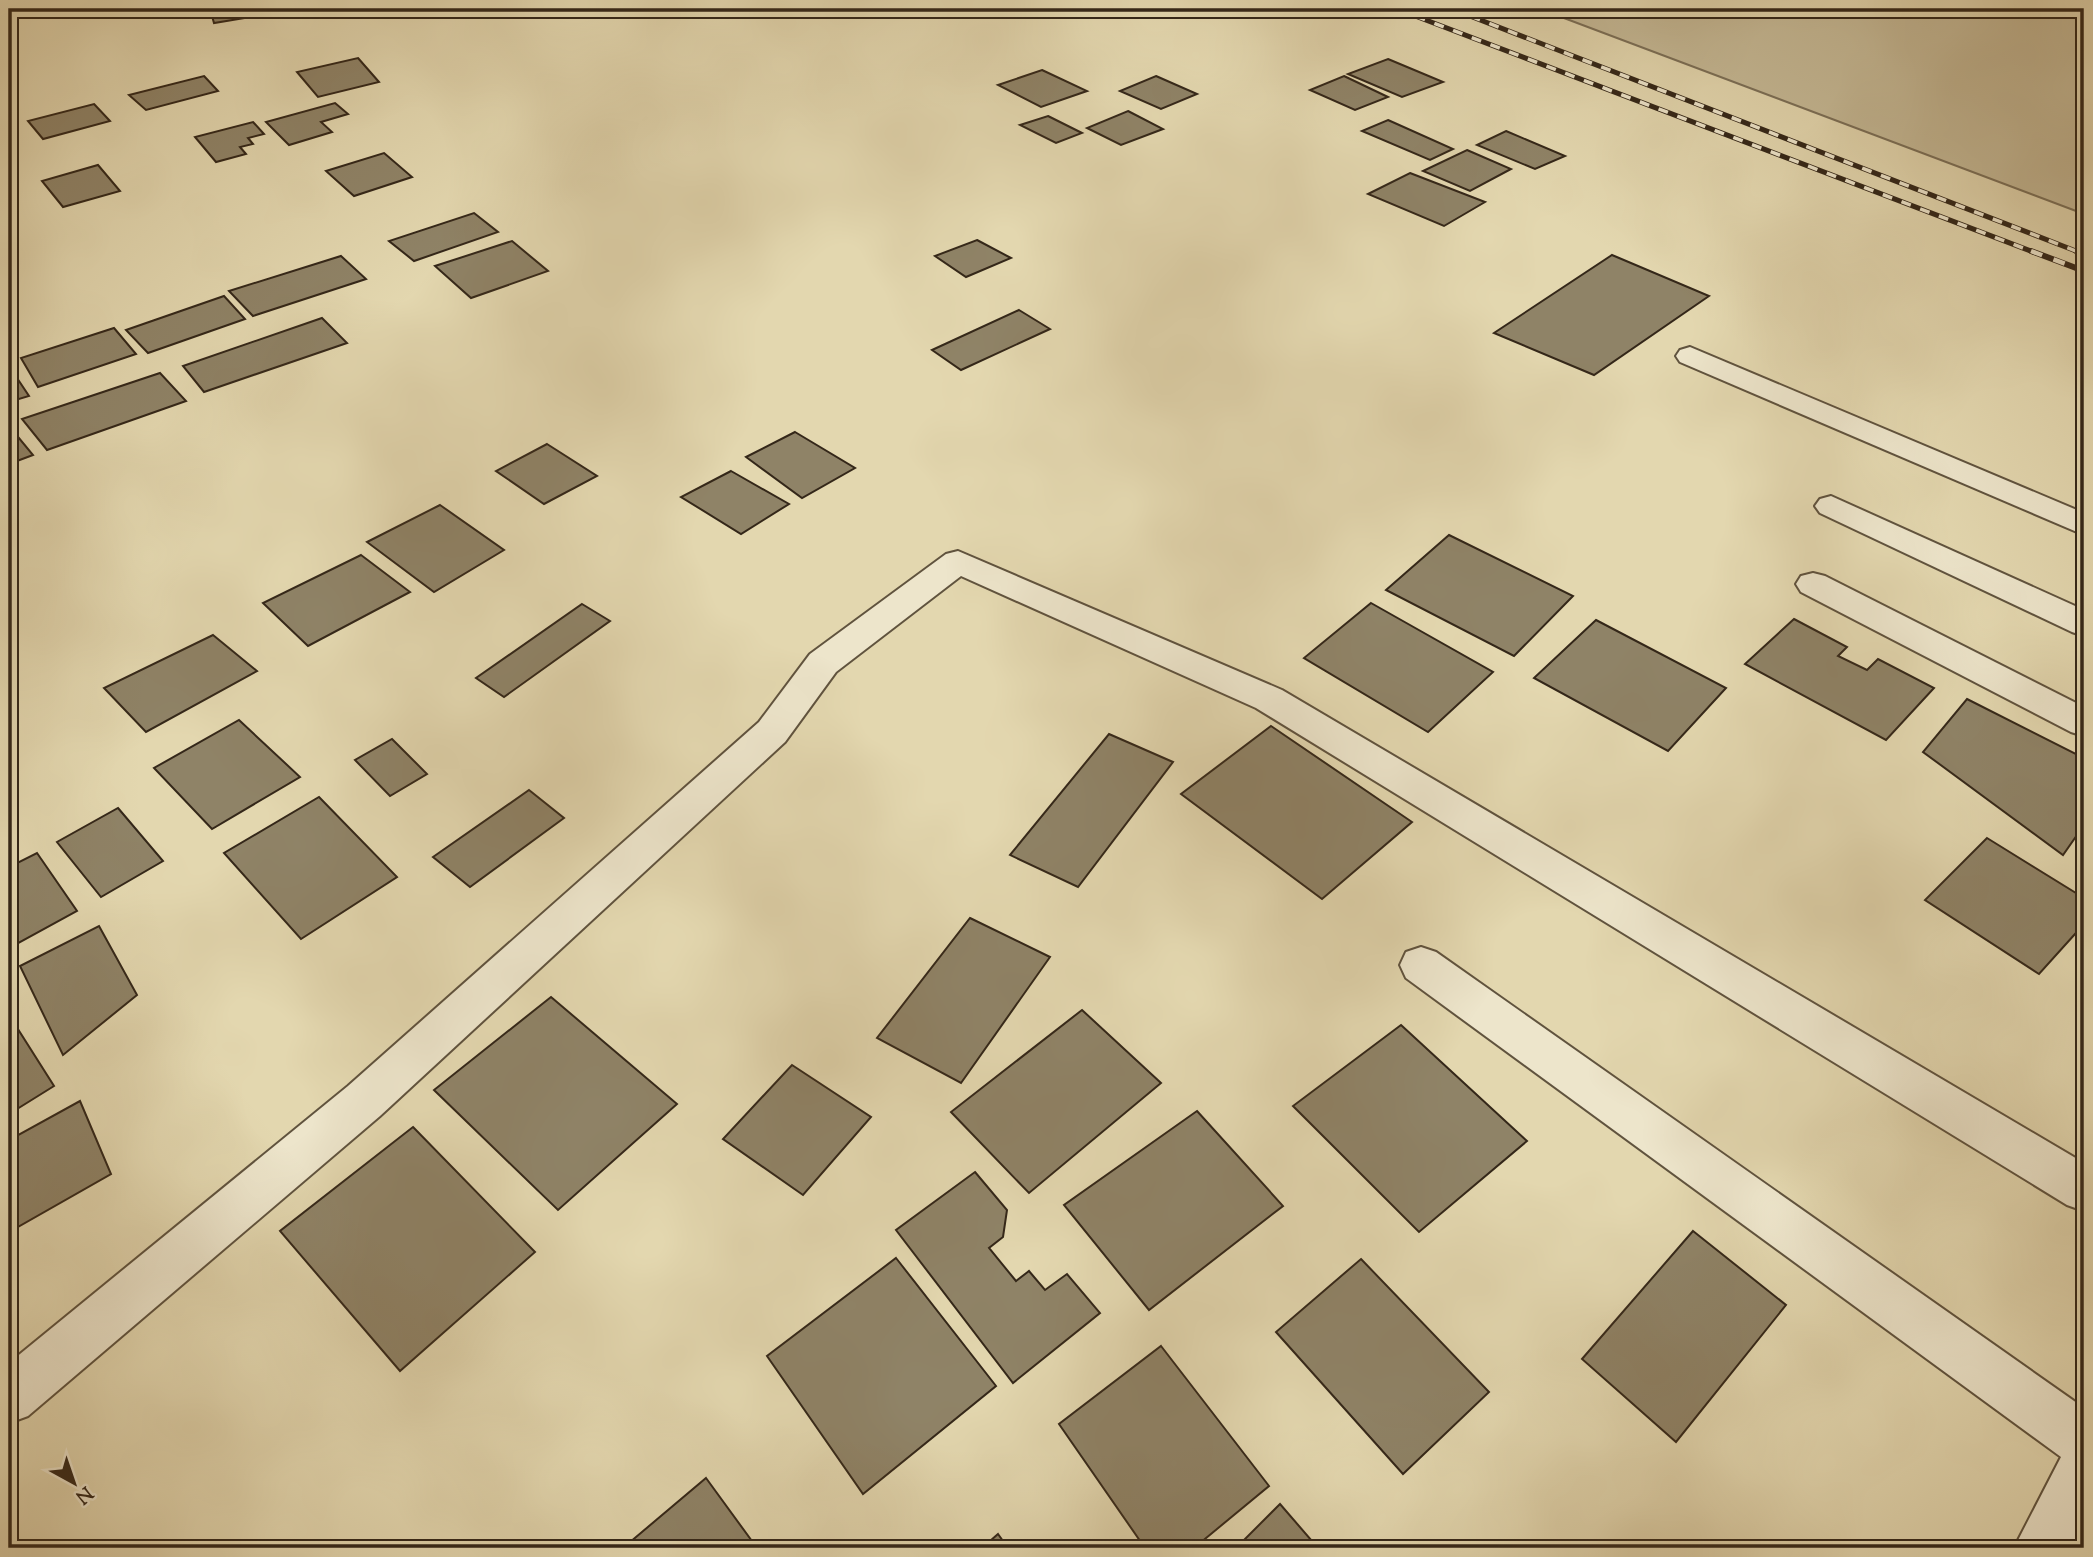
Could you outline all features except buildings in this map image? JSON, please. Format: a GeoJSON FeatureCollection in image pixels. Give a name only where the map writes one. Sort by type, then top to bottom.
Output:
{"type":"FeatureCollection","features":[{"type":"Feature","properties":{"kind":"street"},"geometry":{"type":"LineString","coordinates":[[1690,356],[2084,525]]}},
{"type":"Feature","properties":{"kind":"street"},"geometry":{"type":"LineString","coordinates":[[1831,506],[2084,624]]}},
{"type":"Feature","properties":{"kind":"street"},"geometry":{"type":"LineString","coordinates":[[9,1398],[364,1101],[772,732],[823,663],[958,562],[1269,699],[2084,1189]]}},
{"type":"Feature","properties":{"kind":"street"},"geometry":{"type":"LineString","coordinates":[[1813,584],[2084,723]]}},
{"type":"Feature","properties":{"kind":"street"},"geometry":{"type":"LineString","coordinates":[[1421,965],[2084,1440]]}},
{"type":"Feature","properties":{"kind":"street"},"geometry":{"type":"LineString","coordinates":[[2042,1548],[2043,1541],[2084,1469]]}},
{"type":"Feature","properties":{"kind":"shaded area"},"geometry":{"type":"Polygon","coordinates":[[[1540,9],[2084,9],[2084,214],[1540,9]]]}},
{"type":"Feature","properties":{"kind":"railway"},"geometry":{"type":"LineString","coordinates":[[1397,9],[2036,253]]}},
{"type":"Feature","properties":{"kind":"railway"},"geometry":{"type":"LineString","coordinates":[[1452,9],[2081,253]]}},
{"type":"Feature","properties":{"kind":"railway"},"geometry":{"type":"LineString","coordinates":[[2031,251],[2084,271]]}},
{"type":"Feature","properties":{"kind":"railway"},"geometry":{"type":"LineString","coordinates":[[2076,251],[2084,254]]}}]}
